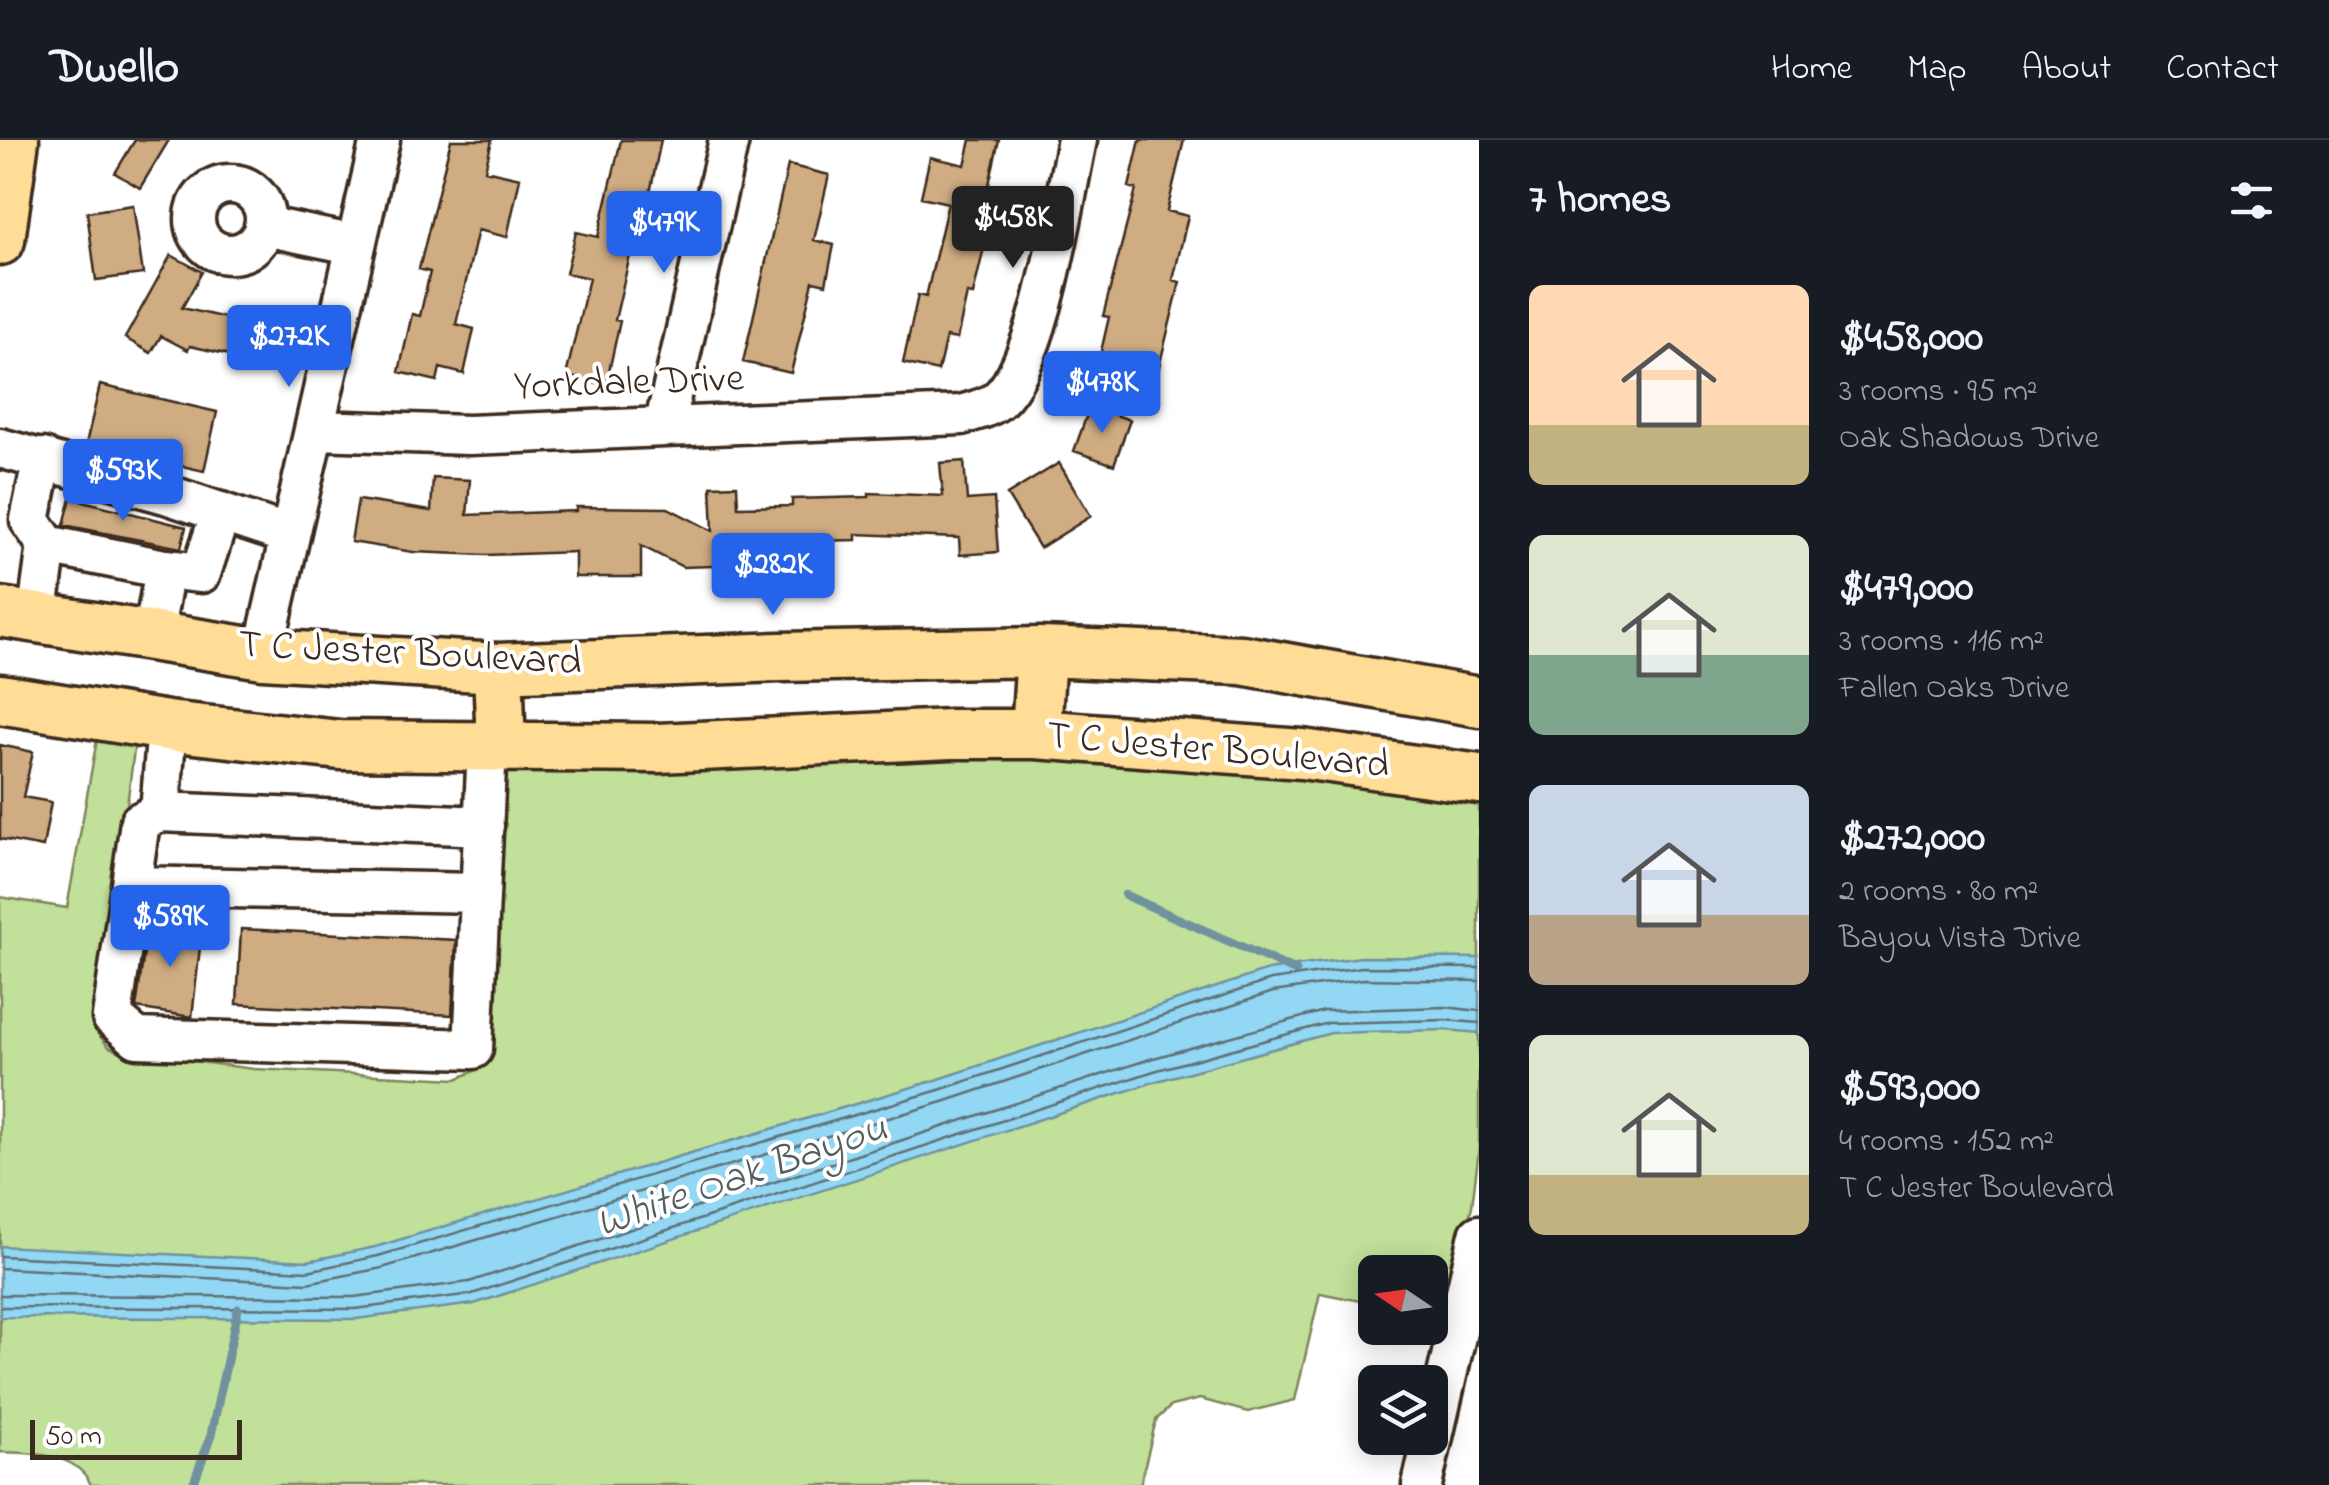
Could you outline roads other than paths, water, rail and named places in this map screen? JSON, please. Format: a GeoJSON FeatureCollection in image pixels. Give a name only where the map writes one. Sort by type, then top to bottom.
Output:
{"type":"FeatureCollection","features":[{"type":"Feature","properties":{"kind":"main road"},"geometry":{"type":"LineString","coordinates":[[0,240],[14,140]]}},
{"type":"Feature","properties":{"kind":"main road","name":"T C Jester Boulevard"},"geometry":{"type":"LineString","coordinates":[[18,615],[264,654],[498,668],[780,656],[1041,652],[1242,660],[1479,702]]}},
{"type":"Feature","properties":{"kind":"main road"},"geometry":{"type":"LineString","coordinates":[[1036,734],[1041,652]]}},
{"type":"Feature","properties":{"kind":"main road"},"geometry":{"type":"LineString","coordinates":[[494,746],[498,668]]}},
{"type":"Feature","properties":{"kind":"main road","name":"T C Jester Boulevard"},"geometry":{"type":"LineString","coordinates":[[0,698],[167,726],[340,745],[658,748],[894,736],[1036,734],[1302,754],[1479,779]]}},
{"type":"Feature","properties":{"kind":"street"},"geometry":{"type":"LineString","coordinates":[[264,654],[380,140]]}},
{"type":"Feature","properties":{"kind":"street"},"geometry":{"type":"LineString","coordinates":[[664,428],[729,140]]}},
{"type":"Feature","properties":{"kind":"street","name":"Yorkdale Drive"},"geometry":{"type":"LineString","coordinates":[[315,430],[469,435],[962,415],[996,402],[1015,378],[1036,322],[1077,140]]}},
{"type":"Feature","properties":{"kind":"street"},"geometry":{"type":"LineString","coordinates":[[264,226],[356,245]]}},
{"type":"Feature","properties":{"kind":"street"},"geometry":{"type":"LineString","coordinates":[[0,448],[44,458],[288,535]]}},
{"type":"Feature","properties":{"kind":"street"},"geometry":{"type":"LineString","coordinates":[[44,458],[30,520],[47,545],[201,573],[221,512]]}},
{"type":"Feature","properties":{"kind":"street"},"geometry":{"type":"LineString","coordinates":[[18,615],[47,545]]}},
{"type":"Feature","properties":{"kind":"street"},"geometry":{"type":"LineString","coordinates":[[153,636],[165,569]]}},
{"type":"Feature","properties":{"kind":"street"},"geometry":{"type":"LineString","coordinates":[[160,812],[167,726]]}},
{"type":"Feature","properties":{"kind":"street"},"geometry":{"type":"LineString","coordinates":[[484,826],[160,812],[140,822],[112,1017],[137,1038],[473,1049],[484,826],[494,746]]}},
{"type":"Feature","properties":{"kind":"street"},"geometry":{"type":"LineString","coordinates":[[131,886],[480,893]]}},
{"type":"Feature","properties":{"kind":"street"},"geometry":{"type":"LineString","coordinates":[[1422,1485],[1479,1235]]}},
{"type":"Feature","properties":{"kind":"water","name":"White Oak Bayou"},"geometry":{"type":"Polygon","coordinates":[[[1361,957],[1479,958],[1479,1033],[1331,1033],[1157,1081],[474,1304],[356,1319],[0,1317],[0,1246],[308,1261],[375,1247],[936,1080],[1268,970],[1361,957]]]}},
{"type":"Feature","properties":{"kind":"waterway"},"geometry":{"type":"LineString","coordinates":[[1125,895],[1296,971]]}},
{"type":"Feature","properties":{"kind":"waterway"},"geometry":{"type":"LineString","coordinates":[[193,1485],[211,1435],[238,1309]]}}]}
